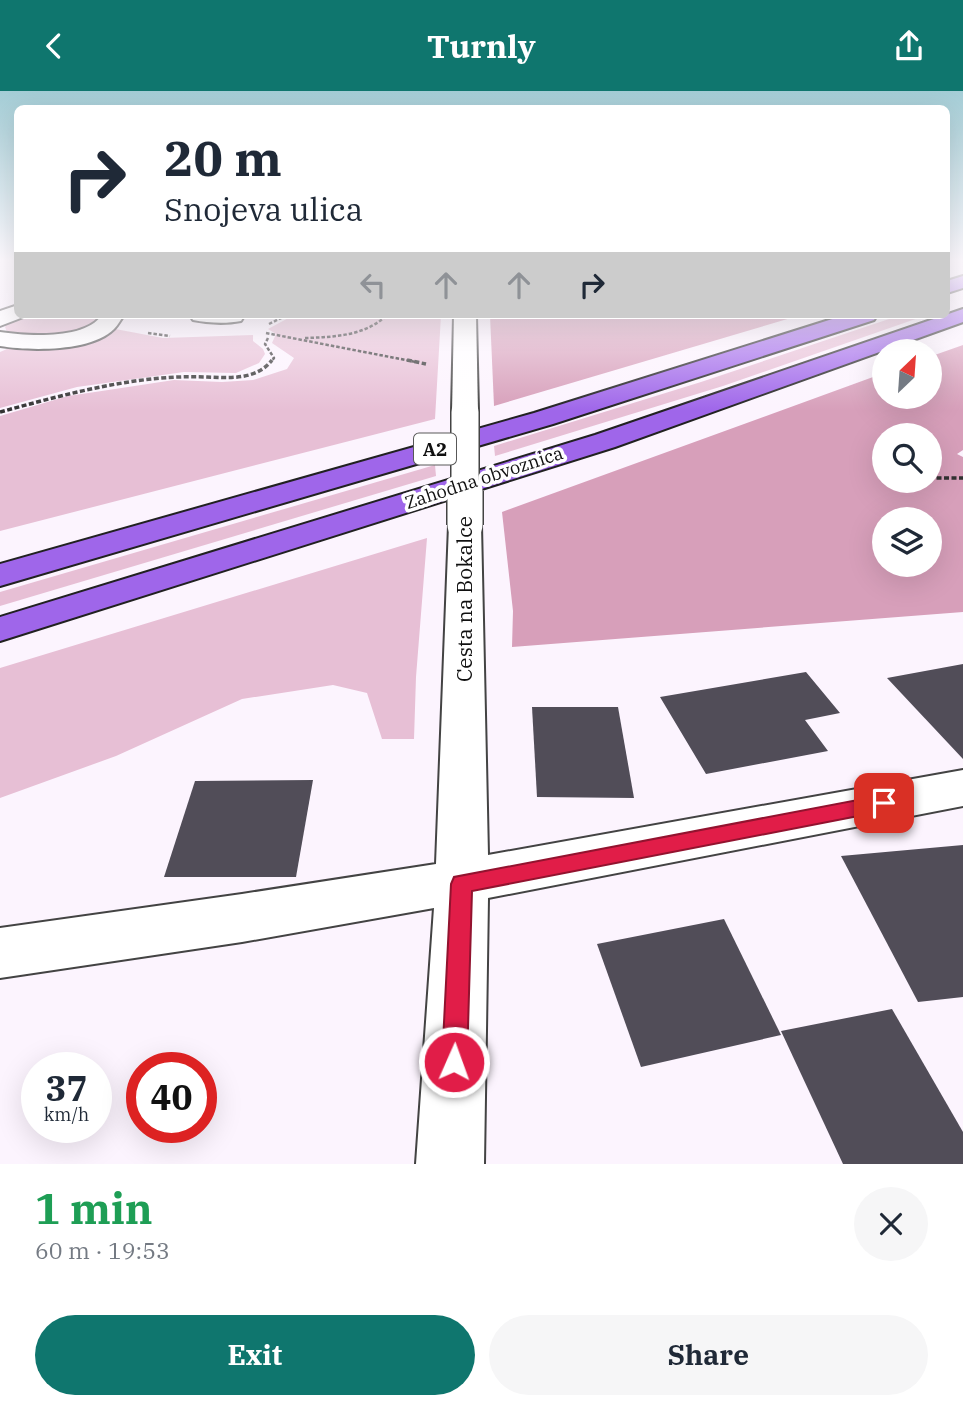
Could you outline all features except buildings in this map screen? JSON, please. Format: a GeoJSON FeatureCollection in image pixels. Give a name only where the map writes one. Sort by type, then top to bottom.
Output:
{"type":"FeatureCollection","features":[{"type":"Feature","properties":{"kind":"highway","name":"Zahodna obvoznica"},"geometry":{"type":"LineString","coordinates":[[0,575],[437,449],[656,383],[854,319]]}},
{"type":"Feature","properties":{"kind":"highway","name":"Zahodna obvoznica"},"geometry":{"type":"LineString","coordinates":[[0,629],[530,464],[745,393],[949,319]]}},
{"type":"Feature","properties":{"kind":"street","name":"Cesta na Bokalce"},"geometry":{"type":"LineString","coordinates":[[450,1164],[462,884],[465,319]]}},
{"type":"Feature","properties":{"kind":"street"},"geometry":{"type":"LineString","coordinates":[[5,342],[57,341],[78,337],[109,320]]}},
{"type":"Feature","properties":{"kind":"street"},"geometry":{"type":"LineString","coordinates":[[0,953],[162,932],[462,884],[963,788]]}},
{"type":"Feature","properties":{"kind":"path"},"geometry":{"type":"LineString","coordinates":[[0,412],[73,391],[174,377],[244,377],[257,374],[265,370],[274,358],[265,344],[270,337],[261,329],[280,319]]}},
{"type":"Feature","properties":{"kind":"path"},"geometry":{"type":"LineString","coordinates":[[283,337],[346,334],[382,319]]}},
{"type":"Feature","properties":{"kind":"path"},"geometry":{"type":"LineString","coordinates":[[109,320],[177,336]]}},
{"type":"Feature","properties":{"kind":"path"},"geometry":{"type":"LineString","coordinates":[[254,333],[267,333],[465,372]]}},
{"type":"Feature","properties":{"kind":"path"},"geometry":{"type":"LineString","coordinates":[[942,478],[963,478]]}},
{"type":"Feature","properties":{"kind":"shaded area"},"geometry":{"type":"Polygon","coordinates":[[[14,319],[99,319],[93,325],[70,334],[42,337],[7,332],[5,327],[14,319]]]}},
{"type":"Feature","properties":{"kind":"shaded area"},"geometry":{"type":"Polygon","coordinates":[[[287,319],[441,319],[435,419],[0,531],[0,416],[68,396],[174,380],[253,380],[287,369],[294,358],[272,343],[276,334],[268,329],[287,319]]]}},
{"type":"Feature","properties":{"kind":"shaded area"},"geometry":{"type":"Polygon","coordinates":[[[490,319],[788,319],[494,406],[490,319]]]}},
{"type":"Feature","properties":{"kind":"shaded area"},"geometry":{"type":"Polygon","coordinates":[[[889,319],[916,319],[723,386],[495,456],[494,446],[701,382],[889,319]]]}},
{"type":"Feature","properties":{"kind":"shaded area"},"geometry":{"type":"Polygon","coordinates":[[[110,328],[163,338],[253,335],[253,341],[265,354],[259,363],[236,373],[184,372],[77,387],[0,408],[0,352],[110,328]]]}},
{"type":"Feature","properties":{"kind":"shaded area"},"geometry":{"type":"Polygon","coordinates":[[[963,345],[963,450],[957,454],[963,457],[963,612],[512,647],[513,611],[502,512],[872,377],[872,409],[942,409],[942,352],[963,345]]]}},
{"type":"Feature","properties":{"kind":"shaded area"},"geometry":{"type":"Polygon","coordinates":[[[435,465],[436,476],[0,606],[0,592],[435,465]]]}},
{"type":"Feature","properties":{"kind":"shaded area"},"geometry":{"type":"Polygon","coordinates":[[[427,538],[414,739],[382,739],[367,693],[333,685],[242,699],[116,756],[0,798],[0,668],[427,538]]]}},
{"type":"Feature","properties":{"kind":"route"},"geometry":{"type":"LineString","coordinates":[[454,1062],[462,884],[884,803]]}}]}
